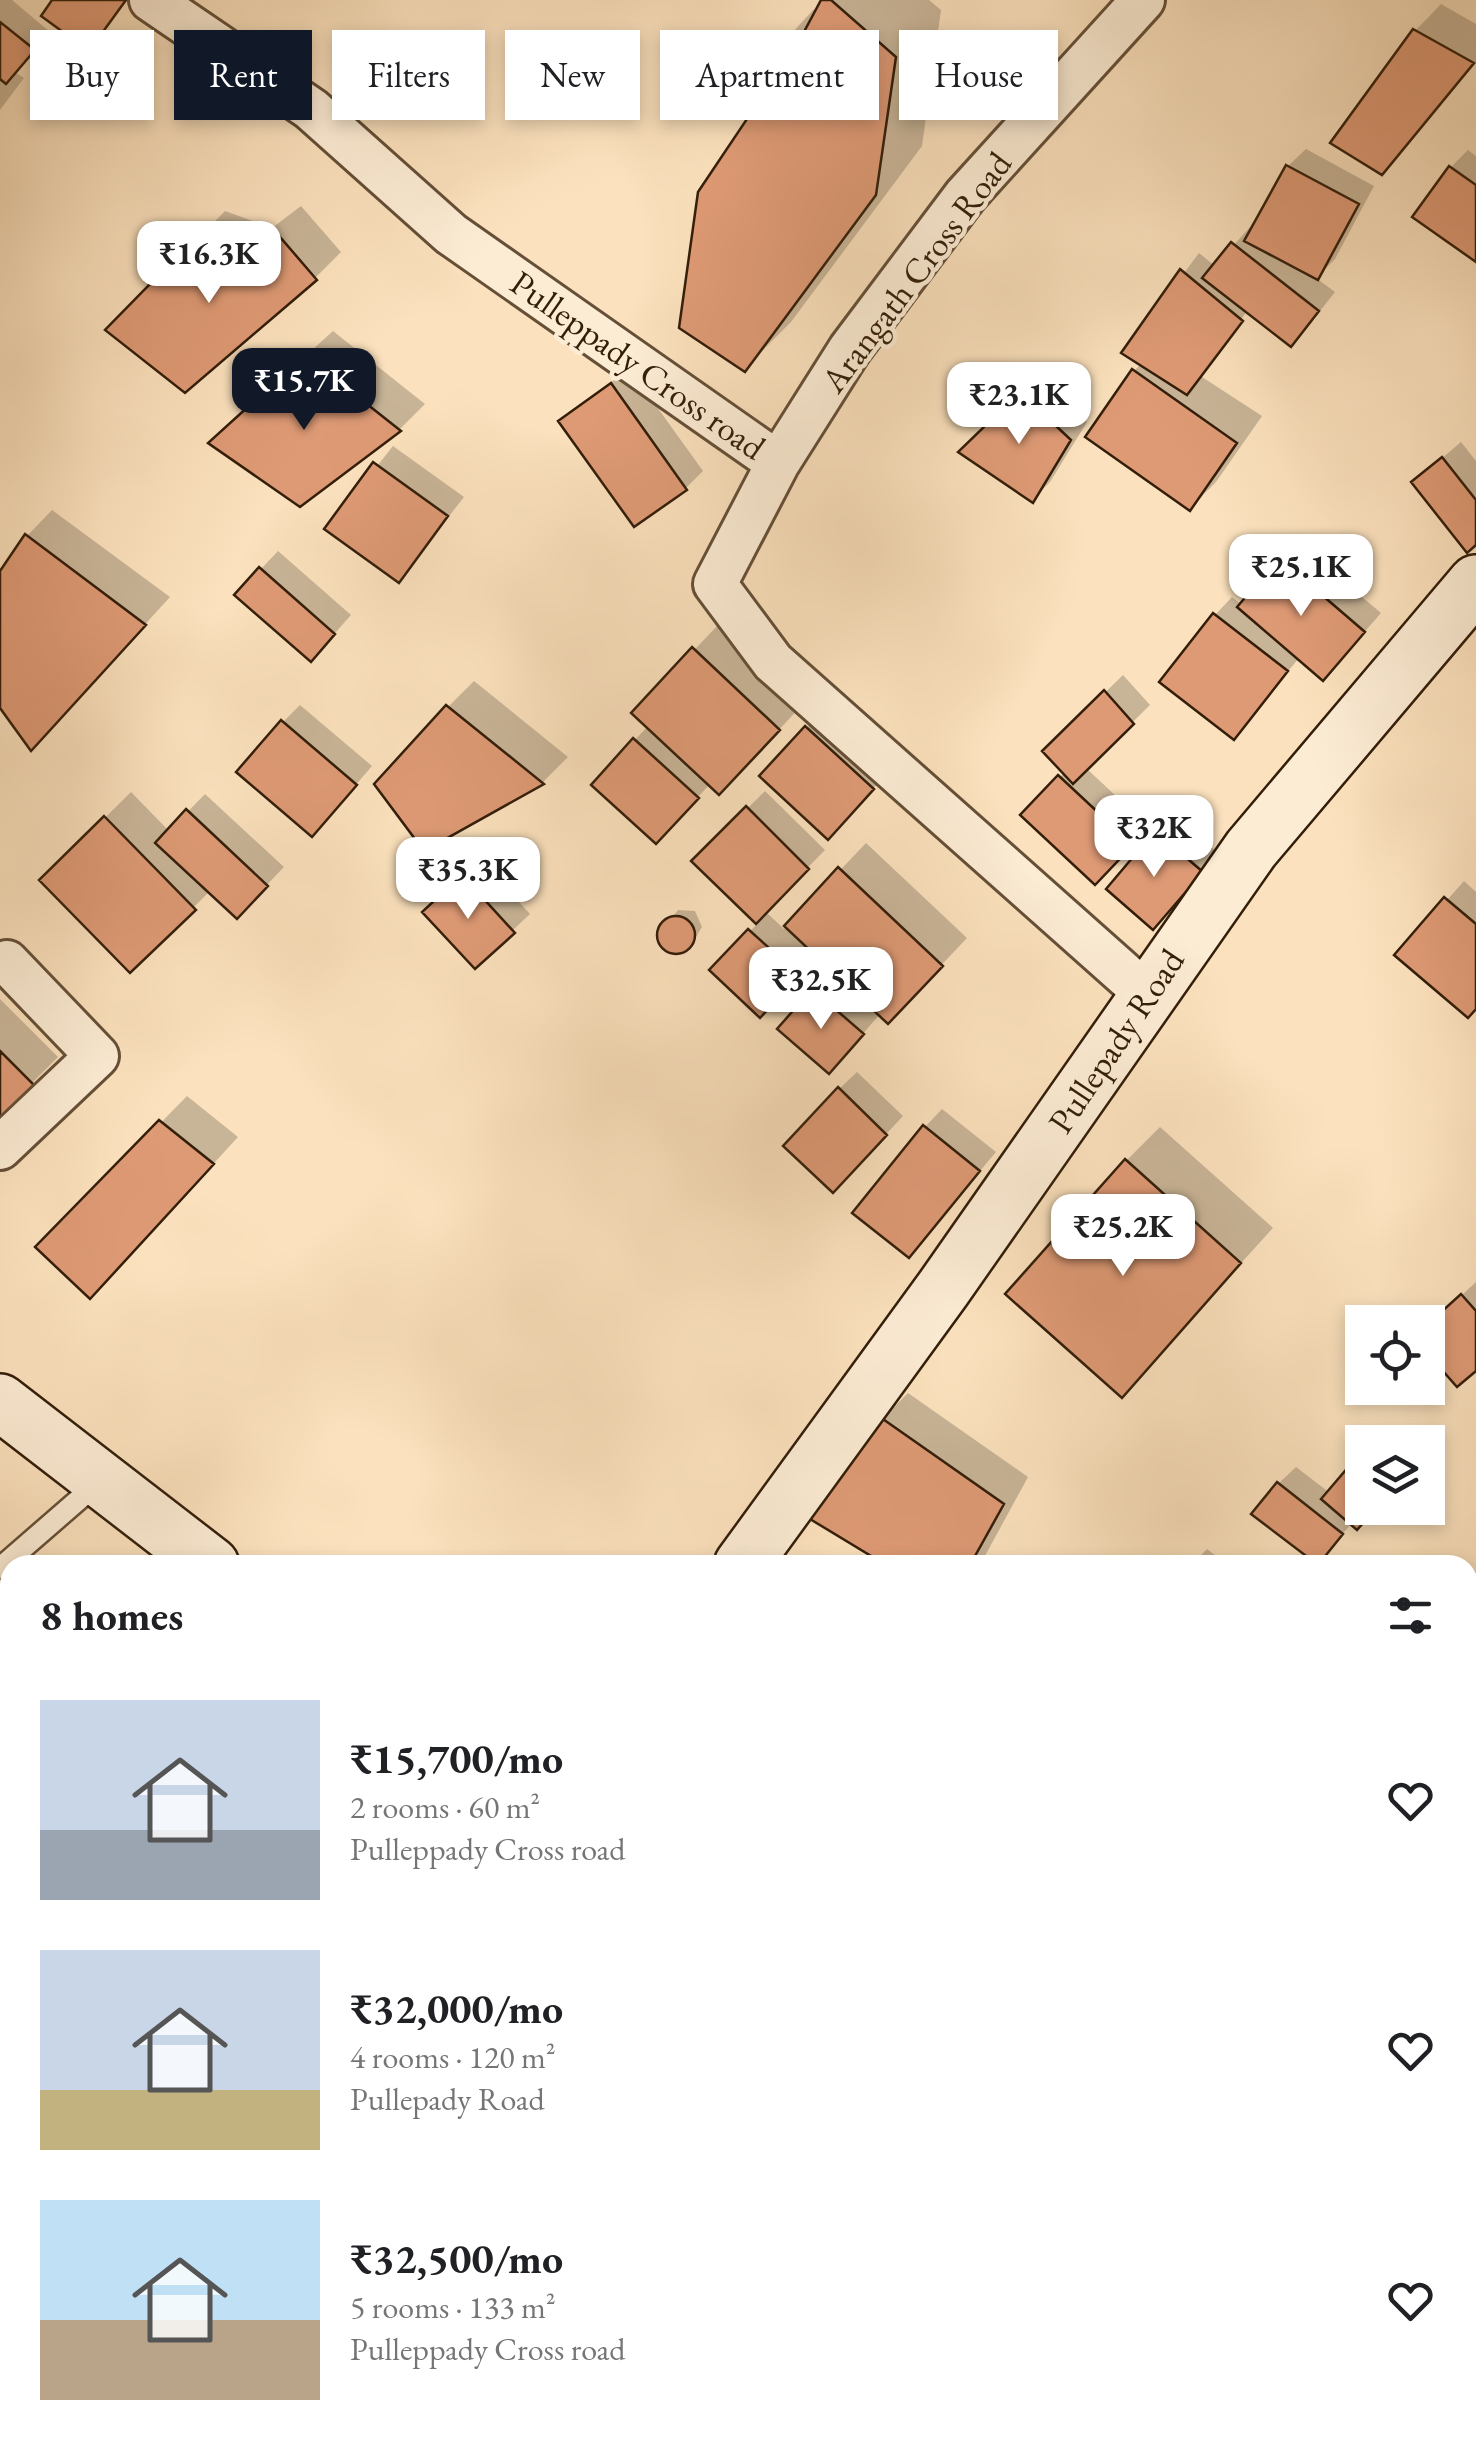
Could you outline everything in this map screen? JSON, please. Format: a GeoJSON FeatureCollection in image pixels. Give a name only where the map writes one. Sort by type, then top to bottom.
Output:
{"type":"FeatureCollection","features":[{"type":"Feature","properties":{"kind":"street","name":"Pulleppady Cross road"},"geometry":{"type":"LineString","coordinates":[[151,0],[311,109],[451,234],[778,463],[715,584],[773,662],[1150,997]]}},
{"type":"Feature","properties":{"kind":"street","name":"Arangath Cross Road"},"geometry":{"type":"LineString","coordinates":[[778,463],[850,349],[965,196],[1144,0]]}},
{"type":"Feature","properties":{"kind":"street","name":"Pullepady Road"},"geometry":{"type":"LineString","coordinates":[[749,1555],[1150,997],[1168,965],[1251,849],[1476,583]]}},
{"type":"Feature","properties":{"kind":"street"},"geometry":{"type":"LineString","coordinates":[[0,1148],[96,1056],[7,962]]}},
{"type":"Feature","properties":{"kind":"street"},"geometry":{"type":"LineString","coordinates":[[0,1402],[198,1555]]}},
{"type":"Feature","properties":{"kind":"lane"},"geometry":{"type":"LineString","coordinates":[[15,1555],[101,1481]]}},
{"type":"Feature","properties":{"kind":"building"},"geometry":{"type":"Polygon","coordinates":[[[52,0],[126,0],[104,30],[60,30],[41,16],[52,0]]]}},
{"type":"Feature","properties":{"kind":"building"},"geometry":{"type":"Polygon","coordinates":[[[821,0],[831,0],[865,30],[805,30],[821,0]]]}},
{"type":"Feature","properties":{"kind":"building"},"geometry":{"type":"Polygon","coordinates":[[[0,22],[30,46],[30,56],[6,84],[0,79],[0,22]]]}},
{"type":"Feature","properties":{"kind":"building"},"geometry":{"type":"Polygon","coordinates":[[[1413,29],[1474,63],[1382,175],[1330,143],[1413,29]]]}},
{"type":"Feature","properties":{"kind":"building"},"geometry":{"type":"Polygon","coordinates":[[[879,42],[896,57],[876,195],[745,372],[679,328],[698,192],[746,120],[879,120],[879,42]]]}},
{"type":"Feature","properties":{"kind":"building"},"geometry":{"type":"Polygon","coordinates":[[[1286,165],[1359,204],[1318,280],[1244,241],[1286,165]]]}},
{"type":"Feature","properties":{"kind":"building"},"geometry":{"type":"Polygon","coordinates":[[[1449,166],[1476,185],[1476,262],[1412,217],[1449,166]]]}},
{"type":"Feature","properties":{"kind":"building"},"geometry":{"type":"Polygon","coordinates":[[[274,230],[317,280],[185,393],[105,330],[197,236],[244,253],[274,230]]]}},
{"type":"Feature","properties":{"kind":"building"},"geometry":{"type":"Polygon","coordinates":[[[1231,242],[1319,311],[1291,347],[1202,278],[1231,242]]]}},
{"type":"Feature","properties":{"kind":"building"},"geometry":{"type":"Polygon","coordinates":[[[1180,269],[1243,321],[1187,395],[1121,353],[1180,269]]]}},
{"type":"Feature","properties":{"kind":"building"},"geometry":{"type":"Polygon","coordinates":[[[305,355],[401,431],[300,507],[208,443],[305,355]]]}},
{"type":"Feature","properties":{"kind":"building"},"geometry":{"type":"Polygon","coordinates":[[[1132,369],[1237,443],[1190,511],[1085,437],[1132,369]]]}},
{"type":"Feature","properties":{"kind":"building"},"geometry":{"type":"Polygon","coordinates":[[[611,383],[687,490],[634,527],[558,421],[611,383]]]}},
{"type":"Feature","properties":{"kind":"building"},"geometry":{"type":"Polygon","coordinates":[[[1020,392],[1071,440],[1033,503],[958,452],[1020,392]]]}},
{"type":"Feature","properties":{"kind":"building"},"geometry":{"type":"Polygon","coordinates":[[[1442,457],[1476,500],[1476,545],[1467,553],[1411,482],[1442,457]]]}},
{"type":"Feature","properties":{"kind":"building"},"geometry":{"type":"Polygon","coordinates":[[[373,462],[448,516],[399,583],[324,529],[373,462]]]}},
{"type":"Feature","properties":{"kind":"building"},"geometry":{"type":"Polygon","coordinates":[[[25,534],[146,625],[31,751],[0,708],[0,571],[25,534]]]}},
{"type":"Feature","properties":{"kind":"building"},"geometry":{"type":"Polygon","coordinates":[[[1279,558],[1365,632],[1323,681],[1237,607],[1279,558]]]}},
{"type":"Feature","properties":{"kind":"building"},"geometry":{"type":"Polygon","coordinates":[[[259,567],[335,634],[311,662],[234,595],[259,567]]]}},
{"type":"Feature","properties":{"kind":"building"},"geometry":{"type":"Polygon","coordinates":[[[1213,613],[1288,671],[1234,740],[1159,682],[1213,613]]]}},
{"type":"Feature","properties":{"kind":"building"},"geometry":{"type":"Polygon","coordinates":[[[692,647],[780,730],[719,795],[631,713],[692,647]]]}},
{"type":"Feature","properties":{"kind":"building"},"geometry":{"type":"Polygon","coordinates":[[[1104,690],[1134,724],[1073,784],[1042,751],[1104,690]]]}},
{"type":"Feature","properties":{"kind":"building"},"geometry":{"type":"Polygon","coordinates":[[[446,705],[544,784],[424,851],[374,784],[446,705]]]}},
{"type":"Feature","properties":{"kind":"building"},"geometry":{"type":"Polygon","coordinates":[[[281,720],[357,785],[312,837],[236,772],[281,720]]]}},
{"type":"Feature","properties":{"kind":"building"},"geometry":{"type":"Polygon","coordinates":[[[805,726],[874,789],[828,840],[759,776],[805,726]]]}},
{"type":"Feature","properties":{"kind":"building"},"geometry":{"type":"Polygon","coordinates":[[[633,738],[699,798],[656,844],[591,785],[633,738]]]}},
{"type":"Feature","properties":{"kind":"building"},"geometry":{"type":"Polygon","coordinates":[[[1058,775],[1133,845],[1095,885],[1020,815],[1058,775]]]}},
{"type":"Feature","properties":{"kind":"building"},"geometry":{"type":"Polygon","coordinates":[[[746,806],[809,869],[756,924],[691,861],[746,806]]]}},
{"type":"Feature","properties":{"kind":"building"},"geometry":{"type":"Polygon","coordinates":[[[186,809],[268,886],[237,919],[155,843],[186,809]]]}},
{"type":"Feature","properties":{"kind":"building"},"geometry":{"type":"Polygon","coordinates":[[[104,816],[196,910],[130,973],[39,880],[104,816]]]}},
{"type":"Feature","properties":{"kind":"building"},"geometry":{"type":"Polygon","coordinates":[[[1155,831],[1203,872],[1153,930],[1106,889],[1155,831]]]}},
{"type":"Feature","properties":{"kind":"building"},"geometry":{"type":"Polygon","coordinates":[[[838,867],[943,966],[888,1024],[784,926],[838,867]]]}},
{"type":"Feature","properties":{"kind":"building"},"geometry":{"type":"Polygon","coordinates":[[[462,875],[515,933],[475,969],[422,912],[462,875]]]}},
{"type":"Feature","properties":{"kind":"building"},"geometry":{"type":"Polygon","coordinates":[[[1444,897],[1476,924],[1476,1009],[1468,1018],[1394,955],[1444,897]]]}},
{"type":"Feature","properties":{"kind":"building"},"geometry":{"type":"Polygon","coordinates":[[[676,916],[690,921],[695,935],[690,949],[676,954],[662,949],[657,935],[662,921],[676,916]]]}},
{"type":"Feature","properties":{"kind":"building"},"geometry":{"type":"Polygon","coordinates":[[[748,929],[799,975],[760,1018],[709,970],[748,929]]]}},
{"type":"Feature","properties":{"kind":"building"},"geometry":{"type":"Polygon","coordinates":[[[812,989],[864,1034],[829,1074],[777,1029],[812,989]]]}},
{"type":"Feature","properties":{"kind":"building"},"geometry":{"type":"Polygon","coordinates":[[[0,1051],[34,1085],[0,1119],[0,1051]]]}},
{"type":"Feature","properties":{"kind":"building"},"geometry":{"type":"Polygon","coordinates":[[[838,1087],[887,1135],[833,1193],[783,1146],[838,1087]]]}},
{"type":"Feature","properties":{"kind":"building"},"geometry":{"type":"Polygon","coordinates":[[[159,1120],[214,1164],[90,1299],[35,1247],[159,1120]]]}},
{"type":"Feature","properties":{"kind":"building"},"geometry":{"type":"Polygon","coordinates":[[[923,1125],[980,1171],[909,1258],[852,1213],[923,1125]]]}},
{"type":"Feature","properties":{"kind":"building"},"geometry":{"type":"Polygon","coordinates":[[[1125,1159],[1241,1263],[1122,1398],[1005,1294],[1125,1159]]]}},
{"type":"Feature","properties":{"kind":"building"},"geometry":{"type":"Polygon","coordinates":[[[1461,1294],[1476,1311],[1476,1371],[1457,1387],[1445,1373],[1445,1309],[1461,1294]]]}},
{"type":"Feature","properties":{"kind":"building"},"geometry":{"type":"Polygon","coordinates":[[[880,1417],[1004,1504],[976,1555],[869,1555],[805,1516],[880,1417]]]}},
{"type":"Feature","properties":{"kind":"building"},"geometry":{"type":"Polygon","coordinates":[[[1345,1471],[1345,1520],[1321,1499],[1345,1471]]]}},
{"type":"Feature","properties":{"kind":"building"},"geometry":{"type":"Polygon","coordinates":[[[1277,1482],[1343,1534],[1326,1555],[1305,1555],[1251,1514],[1277,1482]]]}}]}
